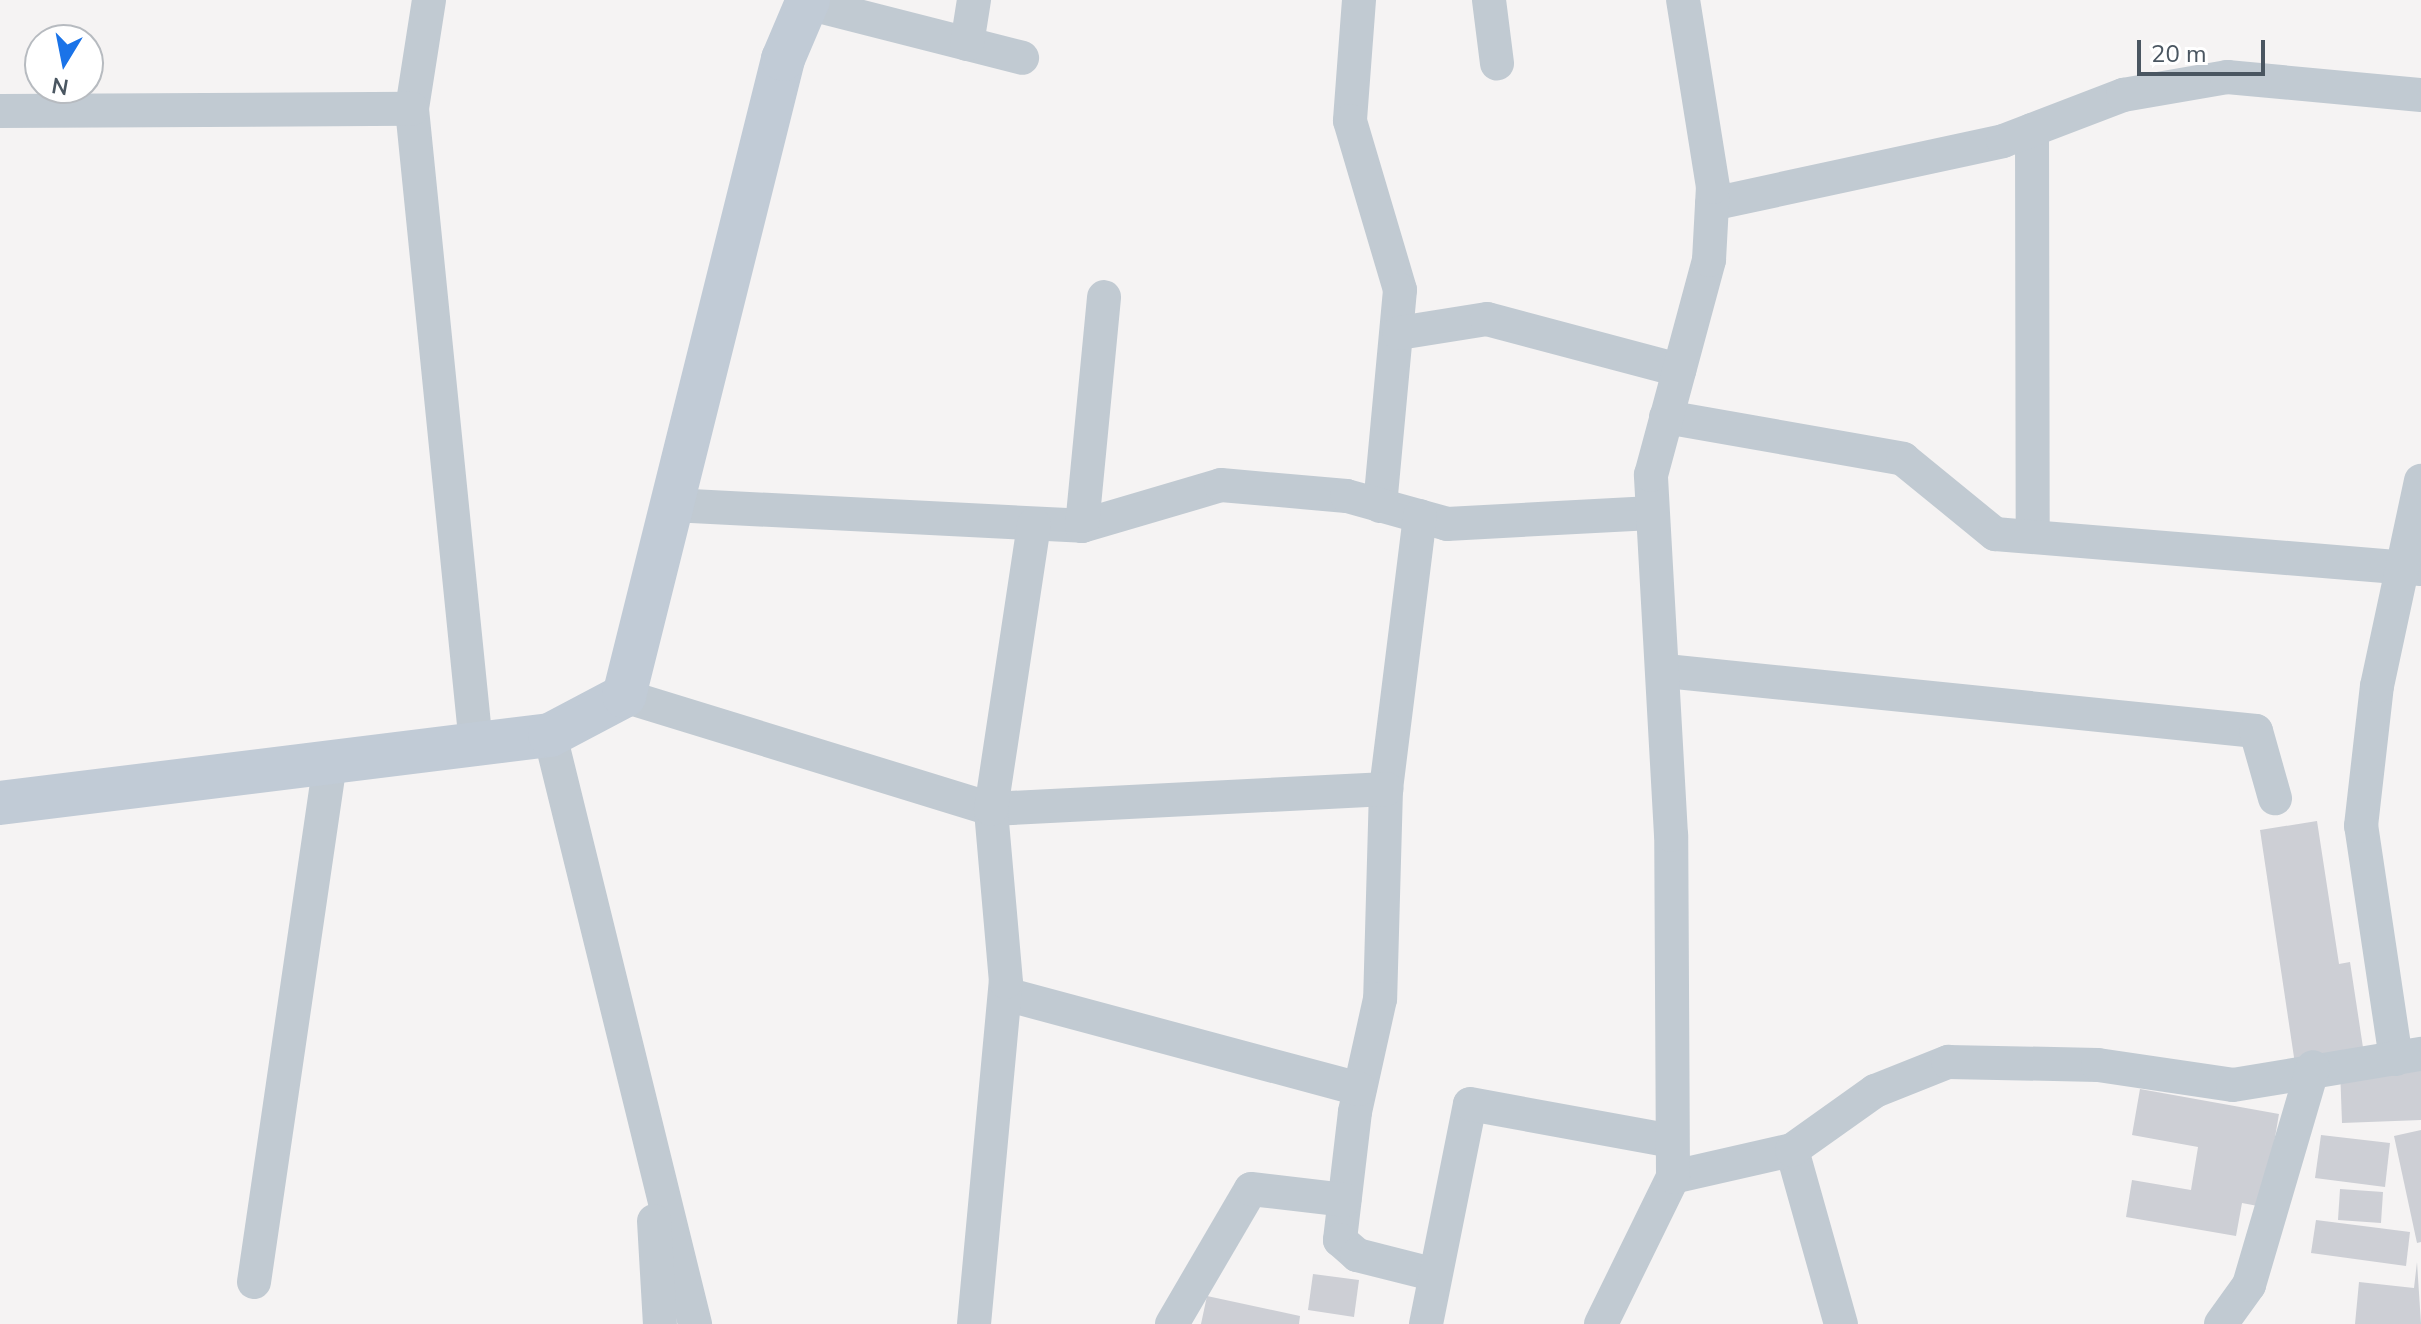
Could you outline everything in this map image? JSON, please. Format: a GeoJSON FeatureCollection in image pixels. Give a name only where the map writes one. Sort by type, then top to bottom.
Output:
{"type":"FeatureCollection","features":[{"type":"Feature","properties":{"kind":"main road"},"geometry":{"type":"LineString","coordinates":[[0,803],[550,735],[624,696],[783,59],[808,2]]}},
{"type":"Feature","properties":{"kind":"street"},"geometry":{"type":"LineString","coordinates":[[429,0],[412,109],[476,745]]}},
{"type":"Feature","properties":{"kind":"street"},"geometry":{"type":"LineString","coordinates":[[967,44],[974,0]]}},
{"type":"Feature","properties":{"kind":"street"},"geometry":{"type":"LineString","coordinates":[[1359,0],[1350,121],[1400,290],[1399,333],[1380,506]]}},
{"type":"Feature","properties":{"kind":"street"},"geometry":{"type":"LineString","coordinates":[[1489,0],[1497,63]]}},
{"type":"Feature","properties":{"kind":"street"},"geometry":{"type":"LineString","coordinates":[[1601,1324],[1673,1177],[1666,671],[1651,475],[1709,260],[1712,204],[1683,0]]}},
{"type":"Feature","properties":{"kind":"street"},"geometry":{"type":"LineString","coordinates":[[808,2],[1022,58]]}},
{"type":"Feature","properties":{"kind":"street"},"geometry":{"type":"LineString","coordinates":[[1712,204],[2032,130],[2123,95],[2227,77],[2421,95]]}},
{"type":"Feature","properties":{"kind":"street"},"geometry":{"type":"LineString","coordinates":[[0,111],[412,109]]}},
{"type":"Feature","properties":{"kind":"street"},"geometry":{"type":"LineString","coordinates":[[2032,130],[2033,536]]}},
{"type":"Feature","properties":{"kind":"street"},"geometry":{"type":"LineString","coordinates":[[1082,526],[1104,297]]}},
{"type":"Feature","properties":{"kind":"street"},"geometry":{"type":"LineString","coordinates":[[1399,333],[1487,319],[1679,370]]}},
{"type":"Feature","properties":{"kind":"street"},"geometry":{"type":"LineString","coordinates":[[1666,417],[1903,459],[1995,534],[2410,567]]}},
{"type":"Feature","properties":{"kind":"street"},"geometry":{"type":"LineString","coordinates":[[1673,1177],[1792,1150],[1875,1091],[1948,1062],[2098,1065],[2233,1085],[2313,1067],[2408,1056],[2361,826],[2410,567],[2421,481]]}},
{"type":"Feature","properties":{"kind":"street"},"geometry":{"type":"LineString","coordinates":[[672,505],[1082,526],[1221,485],[1380,506],[1447,524],[1652,513]]}},
{"type":"Feature","properties":{"kind":"street"},"geometry":{"type":"LineString","coordinates":[[1420,516],[1386,789],[1380,999],[1360,1089],[1340,1240],[1357,1255],[1432,1274]]}},
{"type":"Feature","properties":{"kind":"street"},"geometry":{"type":"LineString","coordinates":[[974,1324],[1005,994],[991,809],[1034,524]]}},
{"type":"Feature","properties":{"kind":"street"},"geometry":{"type":"LineString","coordinates":[[1666,671],[2256,731],[2275,798]]}},
{"type":"Feature","properties":{"kind":"street"},"geometry":{"type":"LineString","coordinates":[[624,696],[991,809],[1386,789]]}},
{"type":"Feature","properties":{"kind":"street"},"geometry":{"type":"LineString","coordinates":[[550,735],[695,1324]]}},
{"type":"Feature","properties":{"kind":"street"},"geometry":{"type":"LineString","coordinates":[[254,1282],[330,763]]}},
{"type":"Feature","properties":{"kind":"street"},"geometry":{"type":"LineString","coordinates":[[1005,994],[1360,1089]]}},
{"type":"Feature","properties":{"kind":"street"},"geometry":{"type":"LineString","coordinates":[[2221,1324],[2249,1285],[2313,1067]]}},
{"type":"Feature","properties":{"kind":"street"},"geometry":{"type":"LineString","coordinates":[[1426,1324],[1432,1274],[1470,1104],[1671,1141]]}},
{"type":"Feature","properties":{"kind":"street"},"geometry":{"type":"LineString","coordinates":[[650,1139],[660,1324]]}},
{"type":"Feature","properties":{"kind":"street"},"geometry":{"type":"LineString","coordinates":[[1792,1150],[1841,1324]]}},
{"type":"Feature","properties":{"kind":"street"},"geometry":{"type":"LineString","coordinates":[[1172,1324],[1251,1189],[1344,1200]]}},
{"type":"Feature","properties":{"kind":"building"},"geometry":{"type":"Polygon","coordinates":[[[2317,821],[2339,964],[2350,962],[2364,1054],[2295,1064],[2260,830],[2317,821]]]}},
{"type":"Feature","properties":{"kind":"building"},"geometry":{"type":"Polygon","coordinates":[[[2421,1065],[2421,1120],[2342,1123],[2340,1068],[2421,1065]]]}},
{"type":"Feature","properties":{"kind":"building"},"geometry":{"type":"Polygon","coordinates":[[[2140,1089],[2279,1114],[2263,1207],[2242,1203],[2236,1236],[2126,1217],[2132,1180],[2191,1190],[2198,1147],[2132,1135],[2140,1089]]]}},
{"type":"Feature","properties":{"kind":"building"},"geometry":{"type":"Polygon","coordinates":[[[2421,1130],[2421,1242],[2417,1243],[2394,1136],[2421,1130]]]}},
{"type":"Feature","properties":{"kind":"building"},"geometry":{"type":"Polygon","coordinates":[[[2321,1135],[2390,1143],[2385,1187],[2315,1178],[2321,1135]]]}},
{"type":"Feature","properties":{"kind":"building"},"geometry":{"type":"Polygon","coordinates":[[[2340,1189],[2383,1192],[2381,1223],[2338,1220],[2340,1189]]]}},
{"type":"Feature","properties":{"kind":"building"},"geometry":{"type":"Polygon","coordinates":[[[2316,1220],[2410,1232],[2406,1266],[2311,1253],[2316,1220]]]}},
{"type":"Feature","properties":{"kind":"building"},"geometry":{"type":"Polygon","coordinates":[[[2417,1262],[2421,1324],[2355,1324],[2359,1282],[2414,1288],[2417,1262]]]}},
{"type":"Feature","properties":{"kind":"building"},"geometry":{"type":"Polygon","coordinates":[[[1313,1274],[1359,1280],[1354,1317],[1308,1310],[1313,1274]]]}},
{"type":"Feature","properties":{"kind":"building"},"geometry":{"type":"Polygon","coordinates":[[[1207,1296],[1300,1316],[1299,1324],[1201,1324],[1207,1296]]]}}]}
